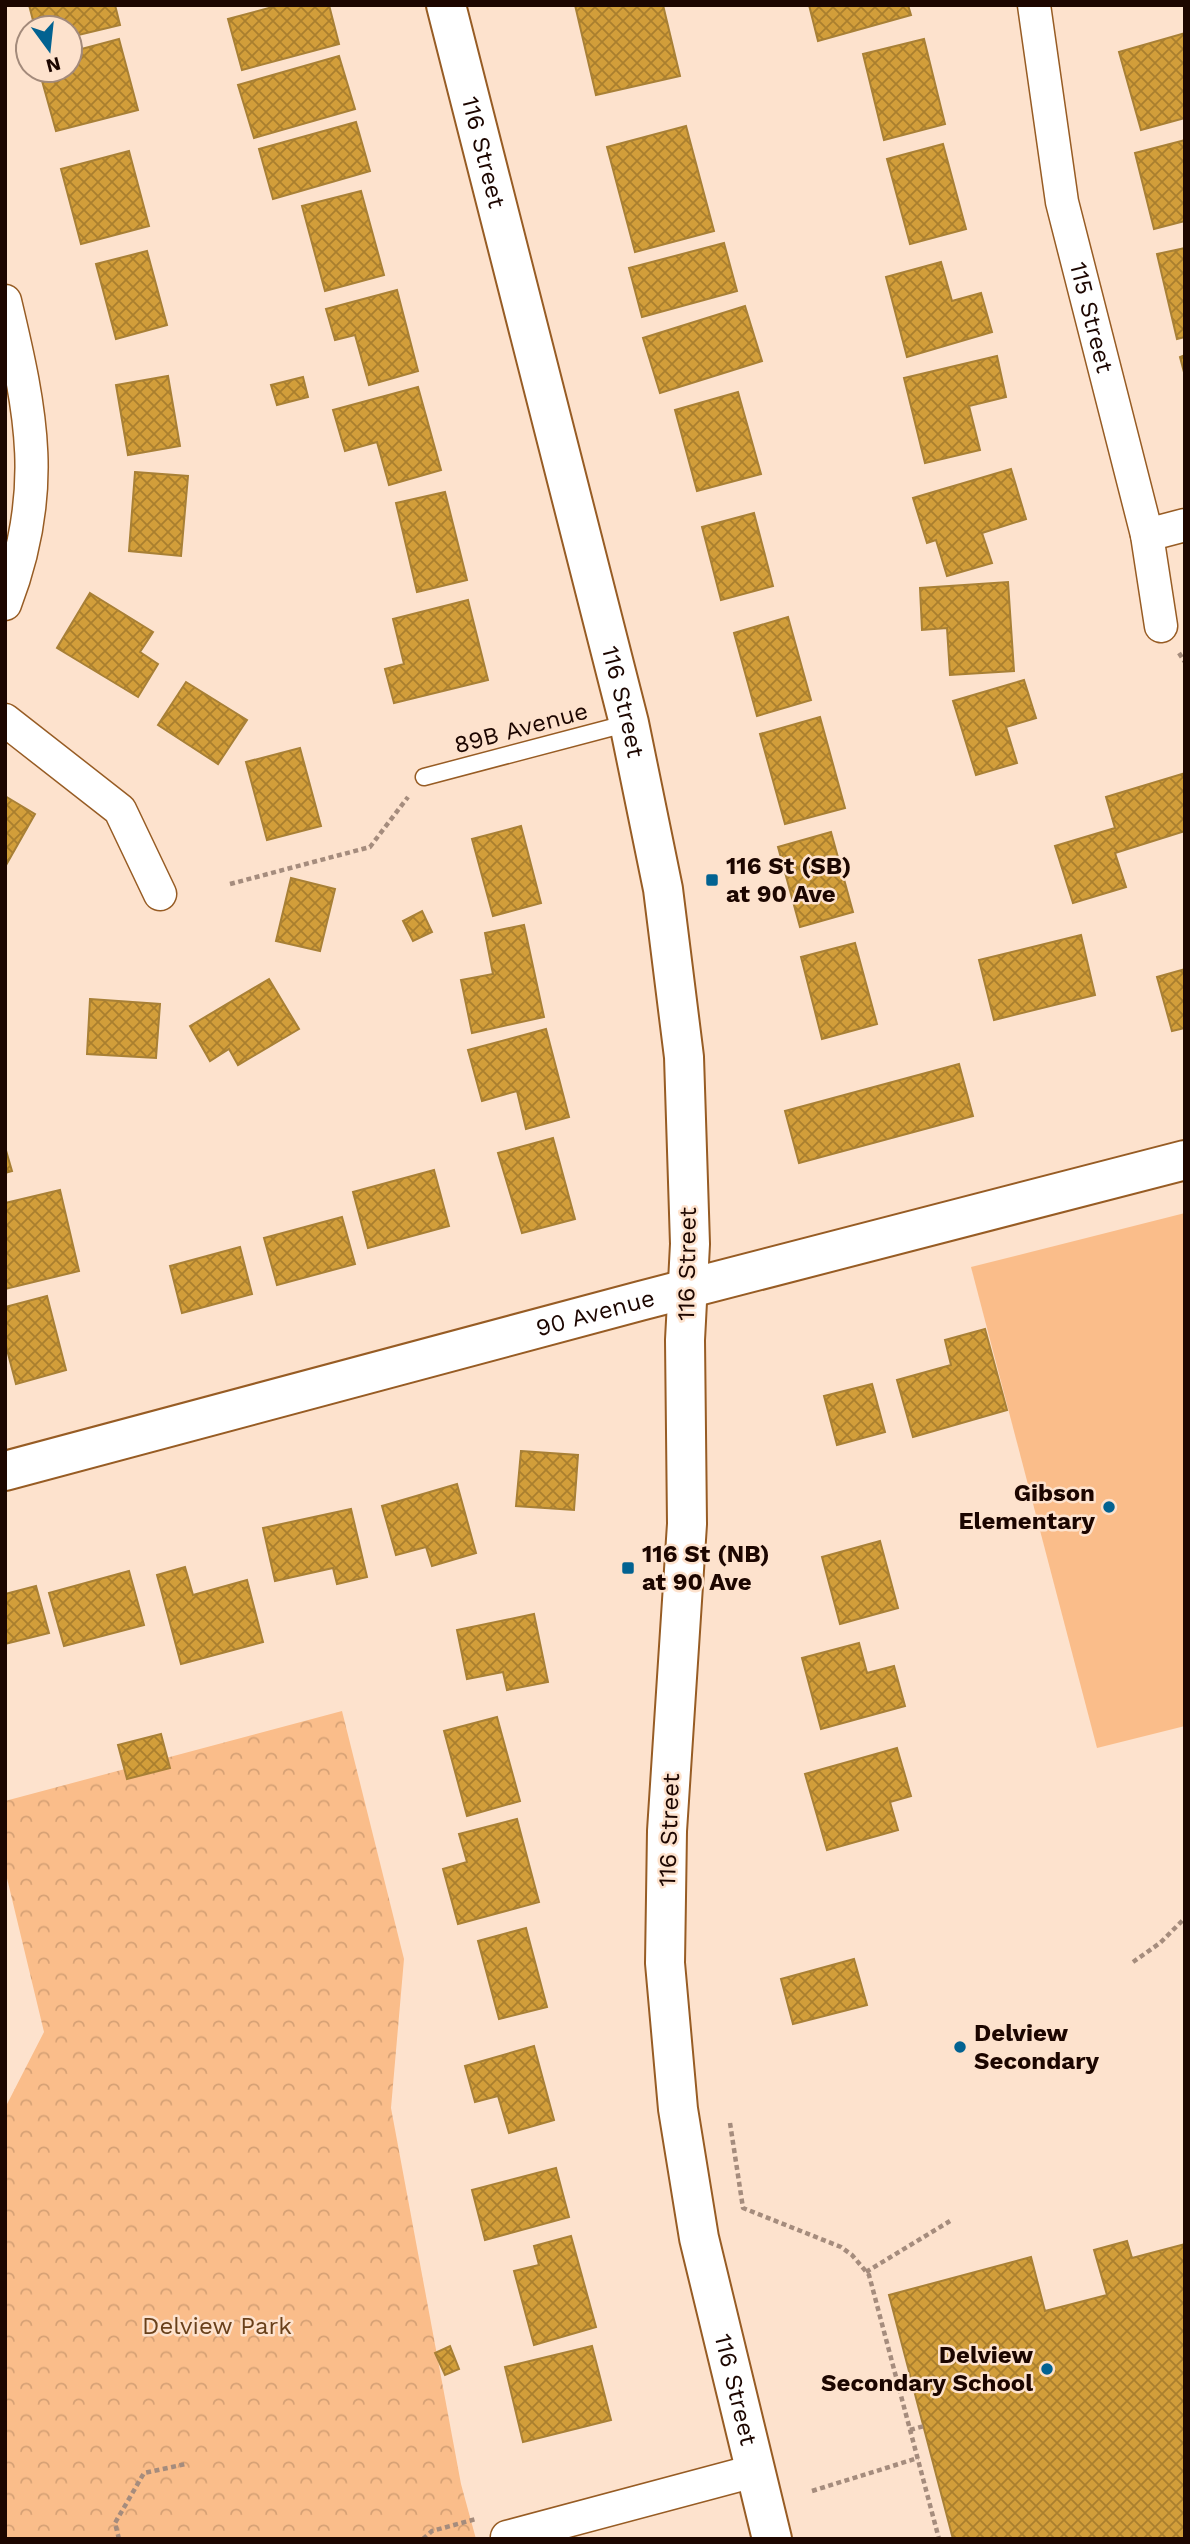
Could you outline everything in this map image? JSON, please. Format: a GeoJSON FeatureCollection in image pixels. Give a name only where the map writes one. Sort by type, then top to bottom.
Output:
{"type":"FeatureCollection","features":[{"type":"Feature","properties":{"kind":"street","name":"116 Street"},"geometry":{"type":"LineString","coordinates":[[446,5],[629,723],[663,889],[684,1057],[690,1244],[685,1340],[687,1524],[667,1831],[665,1963],[678,2109],[699,2238],[772,2539]]}},
{"type":"Feature","properties":{"kind":"street","name":"115 Street"},"geometry":{"type":"LineString","coordinates":[[1034,5],[1062,202],[1147,535],[1161,626]]}},
{"type":"Feature","properties":{"kind":"street"},"geometry":{"type":"LineString","coordinates":[[5,301],[22,371],[32,437],[28,529],[5,604]]}},
{"type":"Feature","properties":{"kind":"street"},"geometry":{"type":"LineString","coordinates":[[1147,535],[1185,525]]}},
{"type":"Feature","properties":{"kind":"street"},"geometry":{"type":"LineString","coordinates":[[5,720],[120,810],[160,894]]}},
{"type":"Feature","properties":{"kind":"street","name":"90 Avenue"},"geometry":{"type":"LineString","coordinates":[[5,1471],[1185,1160]]}},
{"type":"Feature","properties":{"kind":"street"},"geometry":{"type":"LineString","coordinates":[[495,2527],[754,2471]]}},
{"type":"Feature","properties":{"kind":"lane","name":"89B Avenue"},"geometry":{"type":"LineString","coordinates":[[424,776],[629,723]]}},
{"type":"Feature","properties":{"kind":"path"},"geometry":{"type":"LineString","coordinates":[[230,884],[370,847],[424,776]]}},
{"type":"Feature","properties":{"kind":"path"},"geometry":{"type":"LineString","coordinates":[[1133,1962],[1160,1943],[1185,1918]]}},
{"type":"Feature","properties":{"kind":"path"},"geometry":{"type":"LineString","coordinates":[[730,2123],[743,2208],[841,2247],[852,2255],[873,2284],[939,2539]]}},
{"type":"Feature","properties":{"kind":"path"},"geometry":{"type":"LineString","coordinates":[[866,2272],[950,2221]]}},
{"type":"Feature","properties":{"kind":"path"},"geometry":{"type":"LineString","coordinates":[[910,2430],[924,2426]]}},
{"type":"Feature","properties":{"kind":"path"},"geometry":{"type":"LineString","coordinates":[[811,2491],[918,2458]]}},
{"type":"Feature","properties":{"kind":"path"},"geometry":{"type":"LineString","coordinates":[[119,2539],[115,2523],[144,2473],[186,2463]]}},
{"type":"Feature","properties":{"kind":"path"},"geometry":{"type":"LineString","coordinates":[[423,2539],[432,2531],[495,2527]]}},
{"type":"Feature","properties":{"kind":"green space","name":"Gibson Elementary"},"geometry":{"type":"Polygon","coordinates":[[[1185,1213],[1185,1726],[1097,1748],[971,1267],[1185,1213]]]}},
{"type":"Feature","properties":{"kind":"green space","name":"Delview Park"},"geometry":{"type":"Polygon","coordinates":[[[342,1711],[404,1959],[391,2108],[461,2484],[476,2539],[5,2539],[5,2108],[44,2032],[5,1870],[5,1801],[342,1711]]]}},
{"type":"Feature","properties":{"kind":"building"},"geometry":{"type":"Polygon","coordinates":[[[29,5],[115,5],[120,25],[84,34],[84,14],[31,14],[29,5]]]}},
{"type":"Feature","properties":{"kind":"building"},"geometry":{"type":"Polygon","coordinates":[[[280,5],[329,5],[339,44],[242,70],[228,19],[280,5]]]}},
{"type":"Feature","properties":{"kind":"building"},"geometry":{"type":"Polygon","coordinates":[[[575,5],[663,5],[680,76],[596,95],[575,5]]]}},
{"type":"Feature","properties":{"kind":"building"},"geometry":{"type":"Polygon","coordinates":[[[809,5],[908,5],[911,15],[818,41],[809,5]]]}},
{"type":"Feature","properties":{"kind":"building"},"geometry":{"type":"Polygon","coordinates":[[[1185,33],[1185,118],[1141,130],[1119,52],[1185,33]]]}},
{"type":"Feature","properties":{"kind":"building"},"geometry":{"type":"Polygon","coordinates":[[[119,39],[138,110],[56,131],[43,84],[84,84],[84,48],[119,39]]]}},
{"type":"Feature","properties":{"kind":"building"},"geometry":{"type":"Polygon","coordinates":[[[924,39],[945,124],[884,140],[863,54],[924,39]]]}},
{"type":"Feature","properties":{"kind":"building"},"geometry":{"type":"Polygon","coordinates":[[[339,56],[355,109],[254,138],[238,85],[339,56]]]}},
{"type":"Feature","properties":{"kind":"building"},"geometry":{"type":"Polygon","coordinates":[[[356,122],[370,171],[273,199],[259,149],[356,122]]]}},
{"type":"Feature","properties":{"kind":"building"},"geometry":{"type":"Polygon","coordinates":[[[686,126],[714,231],[635,252],[607,147],[686,126]]]}},
{"type":"Feature","properties":{"kind":"building"},"geometry":{"type":"Polygon","coordinates":[[[1185,140],[1185,221],[1154,229],[1135,153],[1185,140]]]}},
{"type":"Feature","properties":{"kind":"building"},"geometry":{"type":"Polygon","coordinates":[[[943,144],[966,229],[910,244],[887,159],[943,144]]]}},
{"type":"Feature","properties":{"kind":"building"},"geometry":{"type":"Polygon","coordinates":[[[129,151],[149,226],[81,244],[61,169],[129,151]]]}},
{"type":"Feature","properties":{"kind":"building"},"geometry":{"type":"Polygon","coordinates":[[[361,191],[384,275],[325,291],[302,206],[361,191]]]}},
{"type":"Feature","properties":{"kind":"building"},"geometry":{"type":"Polygon","coordinates":[[[724,243],[737,291],[642,317],[629,268],[724,243]]]}},
{"type":"Feature","properties":{"kind":"building"},"geometry":{"type":"Polygon","coordinates":[[[1185,248],[1185,337],[1177,339],[1157,254],[1185,248]]]}},
{"type":"Feature","properties":{"kind":"building"},"geometry":{"type":"Polygon","coordinates":[[[147,251],[167,325],[116,339],[96,264],[147,251]]]}},
{"type":"Feature","properties":{"kind":"building"},"geometry":{"type":"Polygon","coordinates":[[[941,262],[952,301],[981,293],[992,332],[907,357],[886,277],[941,262]]]}},
{"type":"Feature","properties":{"kind":"building"},"geometry":{"type":"Polygon","coordinates":[[[397,290],[418,371],[369,385],[355,335],[335,340],[326,309],[397,290]]]}},
{"type":"Feature","properties":{"kind":"building"},"geometry":{"type":"Polygon","coordinates":[[[745,306],[762,361],[660,393],[643,338],[745,306]]]}},
{"type":"Feature","properties":{"kind":"building"},"geometry":{"type":"Polygon","coordinates":[[[1185,355],[1185,376],[1180,357],[1185,355]]]}},
{"type":"Feature","properties":{"kind":"building"},"geometry":{"type":"Polygon","coordinates":[[[997,356],[1006,397],[969,406],[980,450],[925,463],[904,378],[997,356]]]}},
{"type":"Feature","properties":{"kind":"building"},"geometry":{"type":"Polygon","coordinates":[[[168,376],[180,446],[128,455],[116,385],[168,376]]]}},
{"type":"Feature","properties":{"kind":"building"},"geometry":{"type":"Polygon","coordinates":[[[303,377],[308,397],[277,405],[271,385],[303,377]]]}},
{"type":"Feature","properties":{"kind":"building"},"geometry":{"type":"Polygon","coordinates":[[[418,387],[441,470],[389,485],[377,442],[345,451],[333,410],[418,387]]]}},
{"type":"Feature","properties":{"kind":"building"},"geometry":{"type":"Polygon","coordinates":[[[738,392],[761,474],[697,491],[675,410],[738,392]]]}},
{"type":"Feature","properties":{"kind":"building"},"geometry":{"type":"Polygon","coordinates":[[[1011,469],[1026,519],[982,533],[992,563],[947,576],[936,540],[927,543],[913,498],[1011,469]]]}},
{"type":"Feature","properties":{"kind":"building"},"geometry":{"type":"Polygon","coordinates":[[[135,472],[188,476],[181,556],[129,551],[135,472]]]}},
{"type":"Feature","properties":{"kind":"building"},"geometry":{"type":"Polygon","coordinates":[[[445,492],[467,580],[417,592],[396,503],[445,492]]]}},
{"type":"Feature","properties":{"kind":"building"},"geometry":{"type":"Polygon","coordinates":[[[754,513],[773,586],[721,600],[702,527],[754,513]]]}},
{"type":"Feature","properties":{"kind":"building"},"geometry":{"type":"Polygon","coordinates":[[[1008,582],[1014,671],[950,675],[947,628],[922,630],[920,588],[1008,582]]]}},
{"type":"Feature","properties":{"kind":"building"},"geometry":{"type":"Polygon","coordinates":[[[90,593],[153,632],[140,652],[158,664],[138,697],[57,648],[90,593]]]}},
{"type":"Feature","properties":{"kind":"building"},"geometry":{"type":"Polygon","coordinates":[[[468,600],[488,680],[394,703],[385,669],[404,664],[393,619],[468,600]]]}},
{"type":"Feature","properties":{"kind":"building"},"geometry":{"type":"Polygon","coordinates":[[[788,617],[811,700],[757,716],[734,633],[788,617]]]}},
{"type":"Feature","properties":{"kind":"building"},"geometry":{"type":"Polygon","coordinates":[[[1024,680],[1036,718],[1006,727],[1017,763],[976,775],[953,701],[1024,680]]]}},
{"type":"Feature","properties":{"kind":"building"},"geometry":{"type":"Polygon","coordinates":[[[186,682],[247,720],[218,764],[158,725],[186,682]]]}},
{"type":"Feature","properties":{"kind":"building"},"geometry":{"type":"Polygon","coordinates":[[[820,717],[845,808],[785,824],[760,734],[820,717]]]}},
{"type":"Feature","properties":{"kind":"building"},"geometry":{"type":"Polygon","coordinates":[[[300,748],[321,826],[267,840],[246,762],[300,748]]]}},
{"type":"Feature","properties":{"kind":"building"},"geometry":{"type":"Polygon","coordinates":[[[1185,773],[1185,831],[1115,853],[1126,887],[1073,903],[1055,846],[1115,828],[1106,797],[1185,773]]]}},
{"type":"Feature","properties":{"kind":"building"},"geometry":{"type":"Polygon","coordinates":[[[5,796],[35,814],[5,867],[5,796]]]}},
{"type":"Feature","properties":{"kind":"building"},"geometry":{"type":"Polygon","coordinates":[[[521,826],[541,903],[493,916],[472,839],[521,826]]]}},
{"type":"Feature","properties":{"kind":"building"},"geometry":{"type":"Polygon","coordinates":[[[831,832],[853,912],[800,927],[778,847],[831,832]]]}},
{"type":"Feature","properties":{"kind":"building"},"geometry":{"type":"Polygon","coordinates":[[[291,878],[335,889],[320,951],[276,941],[291,878]]]}},
{"type":"Feature","properties":{"kind":"building"},"geometry":{"type":"Polygon","coordinates":[[[422,911],[432,932],[413,941],[403,921],[422,911]]]}},
{"type":"Feature","properties":{"kind":"building"},"geometry":{"type":"Polygon","coordinates":[[[524,925],[544,1017],[472,1033],[461,980],[493,974],[485,933],[524,925]]]}},
{"type":"Feature","properties":{"kind":"building"},"geometry":{"type":"Polygon","coordinates":[[[1081,935],[1095,995],[994,1020],[979,960],[1081,935]]]}},
{"type":"Feature","properties":{"kind":"building"},"geometry":{"type":"Polygon","coordinates":[[[855,943],[877,1024],[822,1039],[801,957],[855,943]]]}},
{"type":"Feature","properties":{"kind":"building"},"geometry":{"type":"Polygon","coordinates":[[[1185,969],[1185,1028],[1172,1031],[1157,977],[1185,969]]]}},
{"type":"Feature","properties":{"kind":"building"},"geometry":{"type":"Polygon","coordinates":[[[269,979],[299,1029],[238,1065],[229,1049],[210,1061],[190,1026],[269,979]]]}},
{"type":"Feature","properties":{"kind":"building"},"geometry":{"type":"Polygon","coordinates":[[[90,999],[160,1004],[156,1058],[87,1054],[90,999]]]}},
{"type":"Feature","properties":{"kind":"building"},"geometry":{"type":"Polygon","coordinates":[[[546,1029],[569,1117],[526,1129],[517,1091],[482,1101],[468,1050],[546,1029]]]}},
{"type":"Feature","properties":{"kind":"building"},"geometry":{"type":"Polygon","coordinates":[[[959,1064],[973,1116],[799,1163],[785,1111],[959,1064]]]}},
{"type":"Feature","properties":{"kind":"building"},"geometry":{"type":"Polygon","coordinates":[[[553,1138],[575,1219],[522,1233],[498,1153],[553,1138]]]}},
{"type":"Feature","properties":{"kind":"building"},"geometry":{"type":"Polygon","coordinates":[[[5,1147],[12,1171],[5,1173],[5,1147]]]}},
{"type":"Feature","properties":{"kind":"building"},"geometry":{"type":"Polygon","coordinates":[[[434,1170],[449,1226],[368,1248],[353,1192],[434,1170]]]}},
{"type":"Feature","properties":{"kind":"building"},"geometry":{"type":"Polygon","coordinates":[[[60,1190],[79,1271],[5,1289],[5,1203],[60,1190]]]}},
{"type":"Feature","properties":{"kind":"building"},"geometry":{"type":"Polygon","coordinates":[[[342,1217],[355,1264],[277,1285],[264,1238],[342,1217]]]}},
{"type":"Feature","properties":{"kind":"building"},"geometry":{"type":"Polygon","coordinates":[[[240,1247],[252,1294],[182,1313],[170,1266],[240,1247]]]}},
{"type":"Feature","properties":{"kind":"building"},"geometry":{"type":"Polygon","coordinates":[[[47,1296],[66,1370],[16,1384],[5,1342],[5,1307],[47,1296]]]}},
{"type":"Feature","properties":{"kind":"building"},"geometry":{"type":"Polygon","coordinates":[[[985,1329],[1007,1410],[913,1437],[897,1380],[951,1365],[945,1340],[985,1329]]]}},
{"type":"Feature","properties":{"kind":"building"},"geometry":{"type":"Polygon","coordinates":[[[872,1384],[885,1432],[837,1445],[824,1396],[872,1384]]]}},
{"type":"Feature","properties":{"kind":"building"},"geometry":{"type":"Polygon","coordinates":[[[521,1451],[578,1455],[574,1510],[516,1506],[521,1451]]]}},
{"type":"Feature","properties":{"kind":"building"},"geometry":{"type":"Polygon","coordinates":[[[457,1484],[476,1553],[432,1566],[426,1547],[396,1555],[382,1506],[457,1484]]]}},
{"type":"Feature","properties":{"kind":"building"},"geometry":{"type":"Polygon","coordinates":[[[351,1509],[367,1577],[337,1584],[333,1568],[275,1581],[263,1528],[351,1509]]]}},
{"type":"Feature","properties":{"kind":"building"},"geometry":{"type":"Polygon","coordinates":[[[880,1541],[898,1608],[840,1624],[822,1557],[880,1541]]]}},
{"type":"Feature","properties":{"kind":"building"},"geometry":{"type":"Polygon","coordinates":[[[185,1567],[193,1595],[247,1580],[263,1642],[181,1664],[157,1575],[185,1567]]]}},
{"type":"Feature","properties":{"kind":"building"},"geometry":{"type":"Polygon","coordinates":[[[129,1571],[144,1625],[64,1646],[49,1593],[129,1571]]]}},
{"type":"Feature","properties":{"kind":"building"},"geometry":{"type":"Polygon","coordinates":[[[36,1586],[49,1633],[5,1644],[5,1594],[36,1586]]]}},
{"type":"Feature","properties":{"kind":"building"},"geometry":{"type":"Polygon","coordinates":[[[534,1614],[548,1682],[507,1690],[503,1672],[467,1679],[457,1630],[534,1614]]]}},
{"type":"Feature","properties":{"kind":"building"},"geometry":{"type":"Polygon","coordinates":[[[859,1643],[867,1673],[894,1666],[905,1706],[821,1729],[802,1658],[859,1643]]]}},
{"type":"Feature","properties":{"kind":"building"},"geometry":{"type":"Polygon","coordinates":[[[497,1717],[520,1801],[467,1816],[444,1731],[497,1717]]]}},
{"type":"Feature","properties":{"kind":"building"},"geometry":{"type":"Polygon","coordinates":[[[161,1734],[170,1768],[127,1779],[118,1745],[161,1734]]]}},
{"type":"Feature","properties":{"kind":"building"},"geometry":{"type":"Polygon","coordinates":[[[897,1748],[911,1796],[890,1802],[898,1830],[827,1850],[805,1774],[897,1748]]]}},
{"type":"Feature","properties":{"kind":"building"},"geometry":{"type":"Polygon","coordinates":[[[517,1819],[539,1902],[458,1924],[443,1869],[467,1862],[459,1834],[517,1819]]]}},
{"type":"Feature","properties":{"kind":"building"},"geometry":{"type":"Polygon","coordinates":[[[526,1928],[547,2007],[499,2019],[478,1941],[526,1928]]]}},
{"type":"Feature","properties":{"kind":"building"},"geometry":{"type":"Polygon","coordinates":[[[854,1959],[867,2005],[793,2024],[781,1979],[854,1959]]]}},
{"type":"Feature","properties":{"kind":"building"},"geometry":{"type":"Polygon","coordinates":[[[534,2046],[554,2120],[509,2133],[498,2096],[475,2102],[465,2066],[534,2046]]]}},
{"type":"Feature","properties":{"kind":"building"},"geometry":{"type":"Polygon","coordinates":[[[556,2168],[569,2217],[485,2240],[472,2190],[556,2168]]]}},
{"type":"Feature","properties":{"kind":"building"},"geometry":{"type":"Polygon","coordinates":[[[571,2236],[596,2327],[534,2345],[514,2271],[539,2265],[534,2246],[571,2236]]]}},
{"type":"Feature","properties":{"kind":"building","name":"Delview Secondary School"},"geometry":{"type":"Polygon","coordinates":[[[1127,2241],[1132,2258],[1185,2244],[1185,2539],[953,2539],[889,2295],[1031,2257],[1045,2311],[1107,2295],[1094,2250],[1127,2241]]]}},
{"type":"Feature","properties":{"kind":"building"},"geometry":{"type":"Polygon","coordinates":[[[450,2346],[459,2369],[445,2375],[435,2353],[450,2346]]]}},
{"type":"Feature","properties":{"kind":"building"},"geometry":{"type":"Polygon","coordinates":[[[592,2346],[611,2420],[523,2442],[505,2367],[592,2346]]]}},
{"type":"Feature","properties":{"kind":"place","name":"116 St (SB) at 90 Ave"},"geometry":{"type":"Point","coordinates":[712,880]}},
{"type":"Feature","properties":{"kind":"place","name":"Gibson Elementary"},"geometry":{"type":"Point","coordinates":[1109,1507]}},
{"type":"Feature","properties":{"kind":"place","name":"116 St (NB) at 90 Ave"},"geometry":{"type":"Point","coordinates":[628,1568]}},
{"type":"Feature","properties":{"kind":"place","name":"Delview Secondary"},"geometry":{"type":"Point","coordinates":[960,2047]}},
{"type":"Feature","properties":{"kind":"place","name":"Delview Secondary School"},"geometry":{"type":"Point","coordinates":[1047,2369]}}]}
